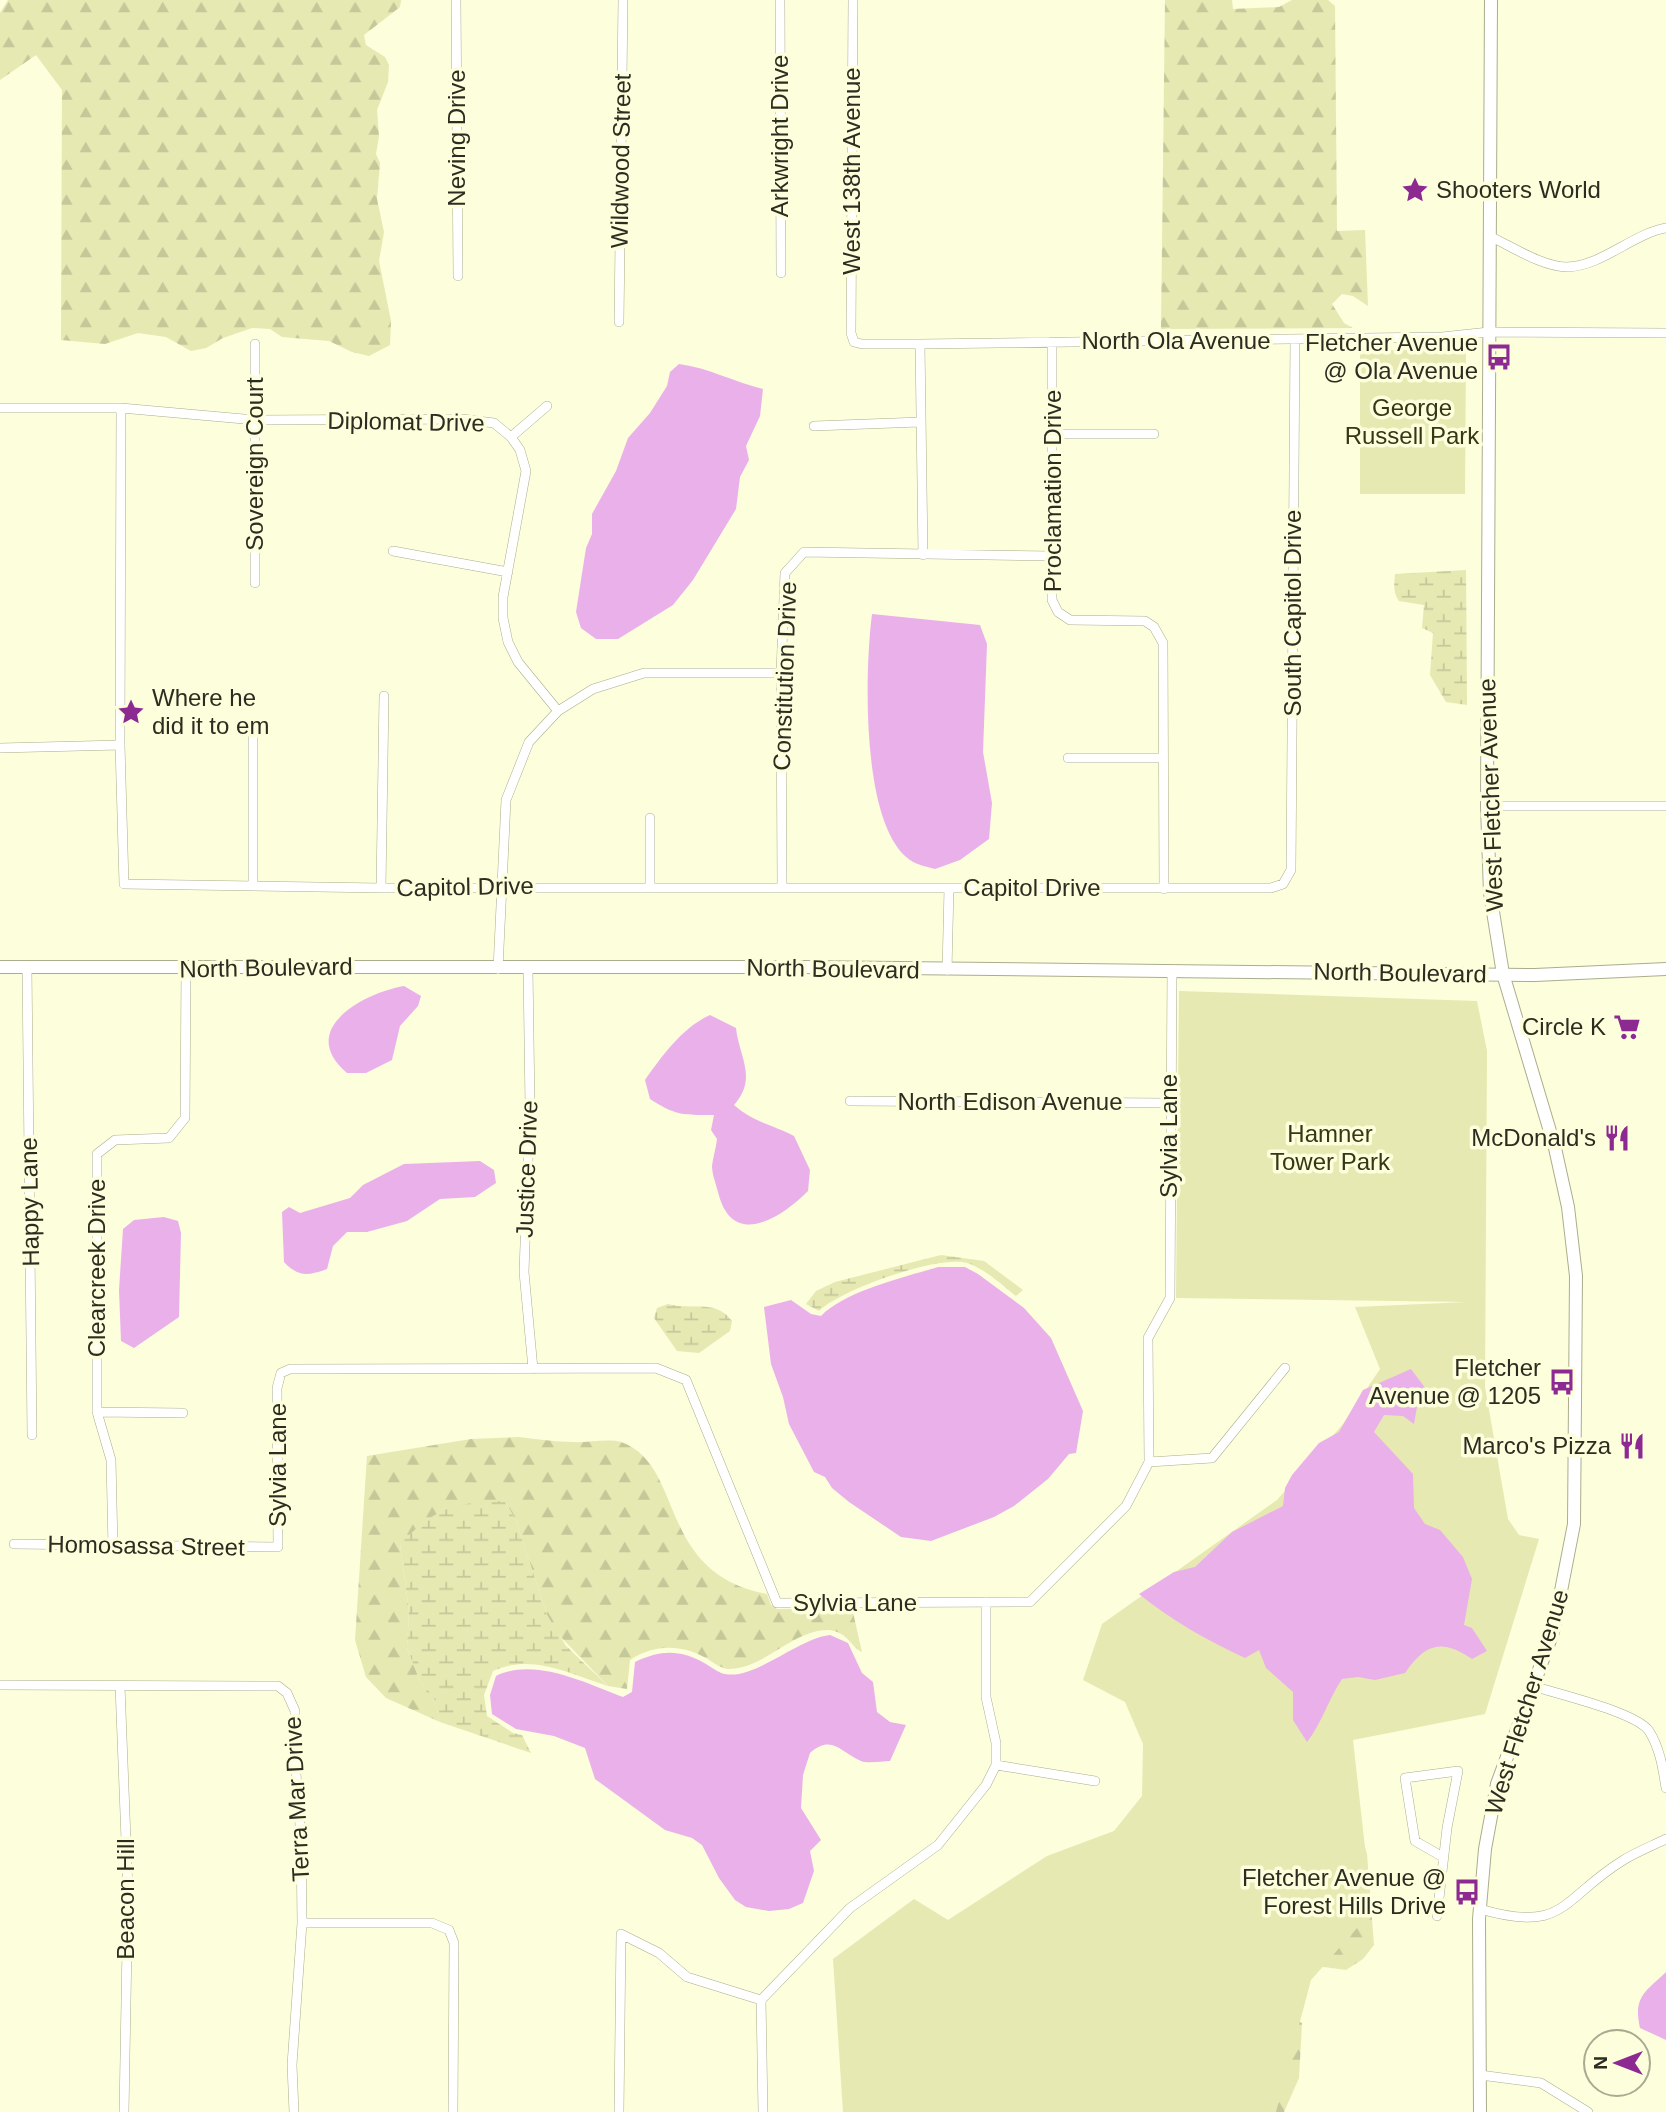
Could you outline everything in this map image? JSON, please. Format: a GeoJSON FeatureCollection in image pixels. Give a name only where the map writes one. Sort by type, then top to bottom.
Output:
{"type":"FeatureCollection","features":[{"type":"Feature","properties":{"kind":"main road","name":"West Fletcher Avenue"},"geometry":{"type":"LineString","coordinates":[[1480,2112],[1480,1909],[1485,1849],[1497,1784],[1553,1632],[1574,1524],[1576,1276],[1568,1207],[1555,1148],[1503,974],[1490,893],[1487,806],[1491,0]]}},
{"type":"Feature","properties":{"kind":"main road","name":"North Boulevard"},"geometry":{"type":"LineString","coordinates":[[0,967],[187,969],[418,966],[498,969],[1172,970],[1535,975],[1666,969]]}},
{"type":"Feature","properties":{"kind":"street","name":"Neving Drive"},"geometry":{"type":"LineString","coordinates":[[456,0],[458,275]]}},
{"type":"Feature","properties":{"kind":"street","name":"Wildwood Street"},"geometry":{"type":"LineString","coordinates":[[620,322],[623,0]]}},
{"type":"Feature","properties":{"kind":"street","name":"Arkwright Drive"},"geometry":{"type":"LineString","coordinates":[[780,0],[781,272]]}},
{"type":"Feature","properties":{"kind":"street","name":"West 138th Avenue"},"geometry":{"type":"LineString","coordinates":[[853,0],[850,332],[854,342]]}},
{"type":"Feature","properties":{"kind":"street"},"geometry":{"type":"LineString","coordinates":[[1491,237],[1552,264],[1567,267],[1589,261],[1653,230],[1666,228]]}},
{"type":"Feature","properties":{"kind":"street","name":"North Ola Avenue"},"geometry":{"type":"LineString","coordinates":[[854,342],[920,344],[1294,340],[1442,337],[1489,332],[1666,333]]}},
{"type":"Feature","properties":{"kind":"street","name":"South Capitol Drive"},"geometry":{"type":"LineString","coordinates":[[1283,884],[1291,870],[1294,340]]}},
{"type":"Feature","properties":{"kind":"street","name":"Proclamation Drive"},"geometry":{"type":"LineString","coordinates":[[1052,342],[1052,600],[1058,612],[1070,620],[1145,621],[1154,626],[1163,643],[1164,889]]}},
{"type":"Feature","properties":{"kind":"street","name":"Sovereign Court"},"geometry":{"type":"LineString","coordinates":[[255,344],[255,583]]}},
{"type":"Feature","properties":{"kind":"street"},"geometry":{"type":"LineString","coordinates":[[920,344],[923,555]]}},
{"type":"Feature","properties":{"kind":"street"},"geometry":{"type":"LineString","coordinates":[[511,436],[547,406]]}},
{"type":"Feature","properties":{"kind":"street","name":"Diplomat Drive"},"geometry":{"type":"LineString","coordinates":[[0,408],[121,408],[255,421],[462,419],[495,423],[511,436],[520,450],[526,471],[503,608],[508,642],[525,672],[558,711]]}},
{"type":"Feature","properties":{"kind":"street","name":"Capitol Drive"},"geometry":{"type":"LineString","coordinates":[[121,408],[120,745],[124,884],[382,888],[782,886],[1164,889],[1271,888],[1283,884]]}},
{"type":"Feature","properties":{"kind":"street"},"geometry":{"type":"LineString","coordinates":[[814,426],[920,422]]}},
{"type":"Feature","properties":{"kind":"street"},"geometry":{"type":"LineString","coordinates":[[1052,434],[1154,434]]}},
{"type":"Feature","properties":{"kind":"street"},"geometry":{"type":"LineString","coordinates":[[393,551],[508,572]]}},
{"type":"Feature","properties":{"kind":"street","name":"Constitution Drive"},"geometry":{"type":"LineString","coordinates":[[782,886],[781,673],[785,573],[804,552],[1052,556]]}},
{"type":"Feature","properties":{"kind":"street"},"geometry":{"type":"LineString","coordinates":[[498,969],[499,886],[506,800],[529,742],[558,711],[593,689],[644,673],[781,673]]}},
{"type":"Feature","properties":{"kind":"street"},"geometry":{"type":"LineString","coordinates":[[382,888],[384,696]]}},
{"type":"Feature","properties":{"kind":"street"},"geometry":{"type":"LineString","coordinates":[[253,723],[253,886]]}},
{"type":"Feature","properties":{"kind":"street"},"geometry":{"type":"LineString","coordinates":[[0,748],[120,745]]}},
{"type":"Feature","properties":{"kind":"street"},"geometry":{"type":"LineString","coordinates":[[1068,758],[1163,758]]}},
{"type":"Feature","properties":{"kind":"street"},"geometry":{"type":"LineString","coordinates":[[1487,806],[1666,806]]}},
{"type":"Feature","properties":{"kind":"street"},"geometry":{"type":"LineString","coordinates":[[650,818],[650,887]]}},
{"type":"Feature","properties":{"kind":"street"},"geometry":{"type":"LineString","coordinates":[[947,970],[949,888]]}},
{"type":"Feature","properties":{"kind":"street","name":"Happy Lane"},"geometry":{"type":"LineString","coordinates":[[27,968],[32,1436]]}},
{"type":"Feature","properties":{"kind":"street","name":"Clearcreek Drive"},"geometry":{"type":"LineString","coordinates":[[113,1547],[111,1460],[97,1412],[97,1154],[115,1140],[169,1138],[185,1118],[187,969]]}},
{"type":"Feature","properties":{"kind":"street","name":"Justice Drive"},"geometry":{"type":"LineString","coordinates":[[528,969],[530,1106],[524,1272],[533,1369]]}},
{"type":"Feature","properties":{"kind":"street","name":"Sylvia Lane"},"geometry":{"type":"LineString","coordinates":[[278,1547],[277,1388],[279,1378],[285,1370],[656,1368],[686,1380],[777,1603],[1030,1602],[1126,1506],[1149,1462],[1148,1338],[1170,1298],[1169,1103],[1172,970]]}},
{"type":"Feature","properties":{"kind":"street","name":"North Edison Avenue"},"geometry":{"type":"LineString","coordinates":[[850,1101],[1169,1103]]}},
{"type":"Feature","properties":{"kind":"street"},"geometry":{"type":"LineString","coordinates":[[1149,1462],[1212,1458],[1285,1368]]}},
{"type":"Feature","properties":{"kind":"street"},"geometry":{"type":"LineString","coordinates":[[97,1412],[183,1413]]}},
{"type":"Feature","properties":{"kind":"street","name":"Homosassa Street"},"geometry":{"type":"LineString","coordinates":[[13,1544],[278,1547]]}},
{"type":"Feature","properties":{"kind":"street"},"geometry":{"type":"LineString","coordinates":[[763,2112],[761,2000],[850,1908],[938,1845],[986,1785],[996,1765],[996,1743],[986,1697],[986,1602]]}},
{"type":"Feature","properties":{"kind":"street","name":"Terra Mar Drive"},"geometry":{"type":"LineString","coordinates":[[0,1685],[278,1686],[287,1693],[295,1711],[302,1923],[292,2066],[293,2112]]}},
{"type":"Feature","properties":{"kind":"street","name":"Beacon Hill"},"geometry":{"type":"LineString","coordinates":[[120,1686],[128,1891],[124,2112]]}},
{"type":"Feature","properties":{"kind":"street"},"geometry":{"type":"LineString","coordinates":[[1533,1686],[1617,1712],[1648,1729],[1661,1760],[1666,1788]]}},
{"type":"Feature","properties":{"kind":"street"},"geometry":{"type":"LineString","coordinates":[[996,1765],[1095,1781]]}},
{"type":"Feature","properties":{"kind":"street"},"geometry":{"type":"LineString","coordinates":[[1437,1916],[1443,1857],[1458,1770],[1405,1778],[1415,1841],[1443,1857]]}},
{"type":"Feature","properties":{"kind":"street"},"geometry":{"type":"LineString","coordinates":[[1480,1909],[1528,1920],[1555,1913],[1621,1861],[1666,1839]]}},
{"type":"Feature","properties":{"kind":"street"},"geometry":{"type":"LineString","coordinates":[[302,1923],[432,1923],[449,1930],[454,1943],[453,2112]]}},
{"type":"Feature","properties":{"kind":"street"},"geometry":{"type":"LineString","coordinates":[[619,2112],[621,1934],[659,1953],[687,1977],[761,2000]]}},
{"type":"Feature","properties":{"kind":"street"},"geometry":{"type":"LineString","coordinates":[[1480,2074],[1541,2083],[1588,2112]]}},
{"type":"Feature","properties":{"kind":"green space"},"geometry":{"type":"Polygon","coordinates":[[[8,0],[401,0],[400,7],[364,35],[366,45],[385,57],[389,65],[388,82],[377,110],[379,136],[376,154],[380,163],[377,199],[384,232],[379,261],[391,321],[390,345],[369,356],[352,352],[329,341],[282,337],[270,329],[252,328],[223,338],[206,348],[191,351],[166,337],[138,333],[105,344],[61,340],[62,90],[36,55],[0,80],[0,13],[8,0]]]}},
{"type":"Feature","properties":{"kind":"green space"},"geometry":{"type":"Polygon","coordinates":[[[1165,0],[1232,0],[1233,9],[1279,7],[1292,0],[1328,0],[1335,6],[1337,231],[1365,230],[1368,306],[1353,296],[1342,294],[1332,304],[1344,323],[1353,328],[1161,329],[1165,0]]]}},
{"type":"Feature","properties":{"kind":"green space","name":"George Russell Park"},"geometry":{"type":"Polygon","coordinates":[[[1360,350],[1466,350],[1465,494],[1360,494],[1360,350]]]}},
{"type":"Feature","properties":{"kind":"green space"},"geometry":{"type":"Polygon","coordinates":[[[1466,570],[1467,705],[1446,702],[1430,675],[1433,633],[1422,628],[1424,605],[1399,601],[1394,585],[1395,574],[1466,570]]]}},
{"type":"Feature","properties":{"kind":"green space","name":"Hamner Tower Park"},"geometry":{"type":"Polygon","coordinates":[[[1179,991],[1477,1001],[1487,1051],[1485,1387],[1508,1519],[1519,1535],[1539,1539],[1485,1714],[1353,1740],[1372,1911],[1311,1980],[1276,2112],[843,2112],[833,1959],[914,1899],[948,1920],[1047,1856],[1114,1831],[1142,1796],[1143,1744],[1125,1702],[1083,1680],[1102,1624],[1277,1500],[1343,1424],[1380,1369],[1355,1307],[1467,1302],[1176,1298],[1179,991]]]}},
{"type":"Feature","properties":{"kind":"green space"},"geometry":{"type":"Polygon","coordinates":[[[941,1255],[984,1261],[1023,1290],[1016,1296],[980,1269],[967,1263],[953,1262],[913,1269],[867,1284],[819,1311],[806,1304],[816,1291],[835,1282],[941,1255]]]}},
{"type":"Feature","properties":{"kind":"green space"},"geometry":{"type":"Polygon","coordinates":[[[668,1304],[711,1307],[718,1310],[732,1321],[730,1331],[699,1353],[677,1351],[654,1318],[657,1308],[668,1304]]]}},
{"type":"Feature","properties":{"kind":"green space"},"geometry":{"type":"Polygon","coordinates":[[[519,1437],[566,1442],[616,1441],[641,1454],[655,1473],[689,1543],[706,1565],[731,1582],[767,1594],[771,1605],[777,1609],[852,1608],[862,1652],[840,1633],[828,1630],[803,1636],[755,1662],[729,1669],[687,1650],[658,1649],[630,1660],[627,1689],[608,1686],[557,1633],[547,1615],[516,1521],[505,1501],[400,1544],[409,1611],[407,1648],[420,1681],[434,1697],[440,1722],[386,1698],[366,1677],[355,1640],[367,1456],[471,1439],[519,1437]]]}},
{"type":"Feature","properties":{"kind":"green space"},"geometry":{"type":"Polygon","coordinates":[[[505,1501],[516,1521],[547,1615],[566,1646],[608,1686],[565,1671],[537,1665],[522,1664],[493,1671],[484,1695],[487,1716],[513,1733],[522,1735],[531,1753],[440,1722],[434,1698],[420,1681],[407,1648],[409,1611],[400,1544],[424,1522],[447,1509],[472,1503],[505,1501]]]}},
{"type":"Feature","properties":{"kind":"green space"},"geometry":{"type":"Polygon","coordinates":[[[1331,1792],[1357,1819],[1367,1854],[1374,1945],[1363,1959],[1346,1970],[1294,1963],[1266,1944],[1231,1944],[1216,1968],[1217,1986],[1302,2023],[1299,2078],[1284,2112],[1262,2112],[1271,2092],[1281,2040],[1268,2021],[1207,1994],[1196,1983],[1196,1955],[1219,1931],[1249,1915],[1287,1938],[1307,1944],[1331,1945],[1350,1919],[1347,1884],[1325,1805],[1331,1792]]]}},
{"type":"Feature","properties":{"kind":"shaded area"},"geometry":{"type":"Polygon","coordinates":[[[679,364],[763,389],[760,416],[746,446],[749,460],[740,477],[736,509],[693,580],[673,605],[618,639],[596,639],[581,628],[576,612],[586,548],[592,534],[592,514],[616,471],[628,438],[650,413],[667,386],[670,372],[679,364]]]}},
{"type":"Feature","properties":{"kind":"shaded area"},"geometry":{"type":"Polygon","coordinates":[[[872,614],[980,625],[987,644],[983,752],[992,803],[989,839],[960,860],[935,869],[910,860],[894,842],[882,814],[874,781],[868,706],[872,614]]]}},
{"type":"Feature","properties":{"kind":"shaded area"},"geometry":{"type":"Polygon","coordinates":[[[404,986],[421,996],[418,1006],[400,1026],[392,1060],[366,1073],[347,1073],[333,1057],[329,1042],[332,1028],[354,1005],[371,996],[404,986]]]}},
{"type":"Feature","properties":{"kind":"shaded area"},"geometry":{"type":"Polygon","coordinates":[[[710,1015],[736,1028],[746,1076],[745,1086],[734,1105],[756,1120],[794,1136],[810,1170],[808,1191],[785,1211],[758,1223],[746,1224],[734,1220],[725,1210],[712,1169],[717,1139],[711,1130],[714,1115],[687,1114],[667,1109],[650,1099],[645,1080],[682,1035],[710,1015]]]}},
{"type":"Feature","properties":{"kind":"shaded area"},"geometry":{"type":"Polygon","coordinates":[[[480,1161],[494,1170],[496,1183],[475,1197],[440,1199],[407,1221],[367,1232],[347,1232],[333,1246],[327,1269],[304,1274],[284,1262],[282,1212],[289,1207],[300,1213],[350,1198],[363,1185],[404,1164],[480,1161]]]}},
{"type":"Feature","properties":{"kind":"shaded area"},"geometry":{"type":"Polygon","coordinates":[[[164,1217],[178,1221],[181,1233],[179,1317],[134,1348],[121,1341],[119,1290],[123,1229],[134,1220],[164,1217]]]}},
{"type":"Feature","properties":{"kind":"shaded area"},"geometry":{"type":"Polygon","coordinates":[[[938,1267],[965,1267],[1024,1308],[1051,1338],[1083,1411],[1076,1453],[1069,1454],[1048,1479],[1014,1506],[994,1517],[931,1541],[901,1537],[849,1502],[832,1488],[825,1477],[814,1472],[789,1424],[771,1364],[764,1307],[791,1300],[811,1314],[821,1316],[860,1292],[938,1267]]]}},
{"type":"Feature","properties":{"kind":"shaded area"},"geometry":{"type":"Polygon","coordinates":[[[1411,1369],[1426,1389],[1418,1401],[1414,1424],[1403,1416],[1384,1415],[1374,1432],[1413,1474],[1414,1508],[1425,1524],[1440,1530],[1463,1557],[1472,1579],[1464,1625],[1472,1628],[1487,1651],[1472,1659],[1451,1648],[1434,1647],[1412,1663],[1405,1673],[1375,1680],[1358,1677],[1342,1679],[1307,1742],[1293,1720],[1293,1692],[1266,1668],[1259,1650],[1245,1658],[1190,1629],[1139,1594],[1174,1572],[1195,1567],[1232,1532],[1283,1506],[1285,1488],[1292,1475],[1319,1443],[1339,1432],[1363,1390],[1411,1369]]]}},
{"type":"Feature","properties":{"kind":"shaded area"},"geometry":{"type":"Polygon","coordinates":[[[830,1635],[848,1643],[862,1673],[873,1682],[877,1712],[890,1722],[906,1725],[890,1761],[864,1762],[830,1745],[824,1745],[810,1753],[803,1775],[801,1808],[821,1840],[810,1851],[814,1871],[803,1903],[789,1909],[769,1911],[746,1907],[735,1900],[719,1878],[702,1845],[692,1838],[665,1830],[595,1779],[585,1748],[554,1736],[516,1729],[492,1714],[490,1695],[496,1676],[511,1671],[527,1669],[560,1674],[623,1697],[632,1692],[635,1662],[653,1655],[670,1653],[688,1656],[723,1673],[737,1674],[763,1665],[817,1638],[830,1635]]]}},
{"type":"Feature","properties":{"kind":"shaded area"},"geometry":{"type":"Polygon","coordinates":[[[1666,1972],[1666,2040],[1652,2034],[1652,2028],[1640,2028],[1638,2009],[1642,1996],[1666,1972]]]}},
{"type":"Feature","properties":{"kind":"place","name":"Shooters World"},"geometry":{"type":"Point","coordinates":[1415,190]}},
{"type":"Feature","properties":{"kind":"place","name":"Fletcher Avenue @ Ola Avenue"},"geometry":{"type":"Point","coordinates":[1499,357]}},
{"type":"Feature","properties":{"kind":"place","name":"Where he did it to em"},"geometry":{"type":"Point","coordinates":[131,712]}},
{"type":"Feature","properties":{"kind":"place","name":"Circle K"},"geometry":{"type":"Point","coordinates":[1627,1027]}},
{"type":"Feature","properties":{"kind":"place","name":"McDonald's"},"geometry":{"type":"Point","coordinates":[1617,1138]}},
{"type":"Feature","properties":{"kind":"place","name":"Fletcher Avenue @ 1205"},"geometry":{"type":"Point","coordinates":[1562,1382]}},
{"type":"Feature","properties":{"kind":"place","name":"Marco's Pizza"},"geometry":{"type":"Point","coordinates":[1632,1446]}},
{"type":"Feature","properties":{"kind":"place","name":"Fletcher Avenue @ Forest Hills Drive"},"geometry":{"type":"Point","coordinates":[1467,1892]}}]}
